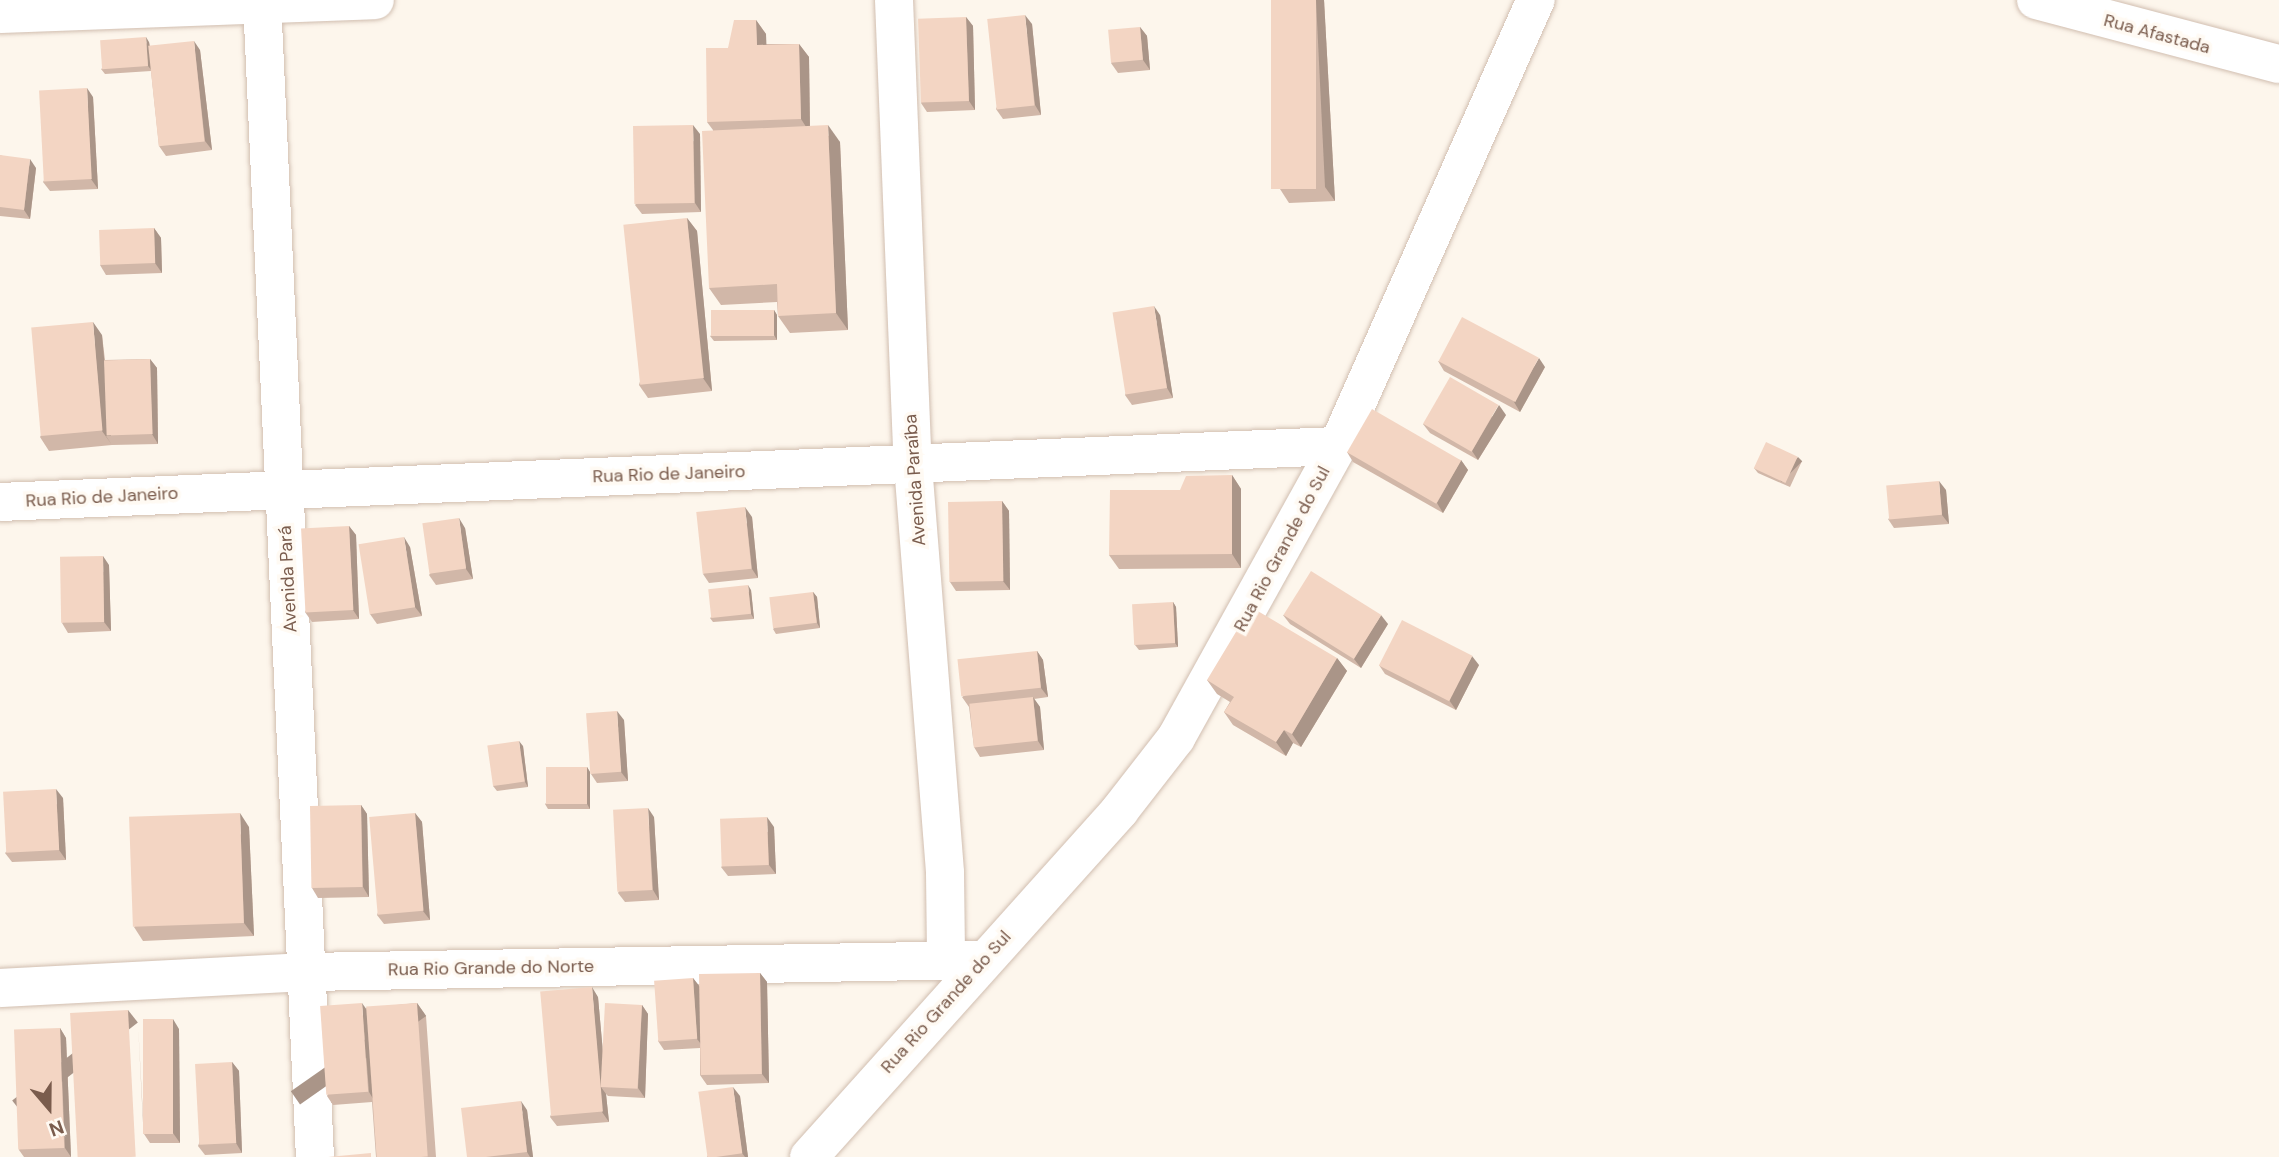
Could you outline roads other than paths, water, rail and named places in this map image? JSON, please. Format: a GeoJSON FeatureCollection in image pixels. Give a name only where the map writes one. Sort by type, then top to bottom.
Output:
{"type":"FeatureCollection","features":[{"type":"Feature","properties":{"kind":"street"},"geometry":{"type":"LineString","coordinates":[[0,14],[262,2],[375,0]]}},
{"type":"Feature","properties":{"kind":"street","name":"Avenida Paraíba"},"geometry":{"type":"LineString","coordinates":[[894,0],[913,465],[945,873],[964,959]]}},
{"type":"Feature","properties":{"kind":"street","name":"Rua Rio Grande do Sul"},"geometry":{"type":"LineString","coordinates":[[809,1157],[964,959],[1120,810],[1175,738],[1338,446],[1536,0]]}},
{"type":"Feature","properties":{"kind":"street","name":"Rua Afastada"},"geometry":{"type":"LineString","coordinates":[[2036,0],[2279,64]]}},
{"type":"Feature","properties":{"kind":"street","name":"Avenida Pará"},"geometry":{"type":"LineString","coordinates":[[262,2],[315,1157]]}},
{"type":"Feature","properties":{"kind":"street","name":"Rua Rio de Janeiro"},"geometry":{"type":"LineString","coordinates":[[0,502],[1338,446]]}},
{"type":"Feature","properties":{"kind":"street","name":"Rua Rio Grande do Norte"},"geometry":{"type":"LineString","coordinates":[[0,988],[307,972],[964,959]]}}]}
